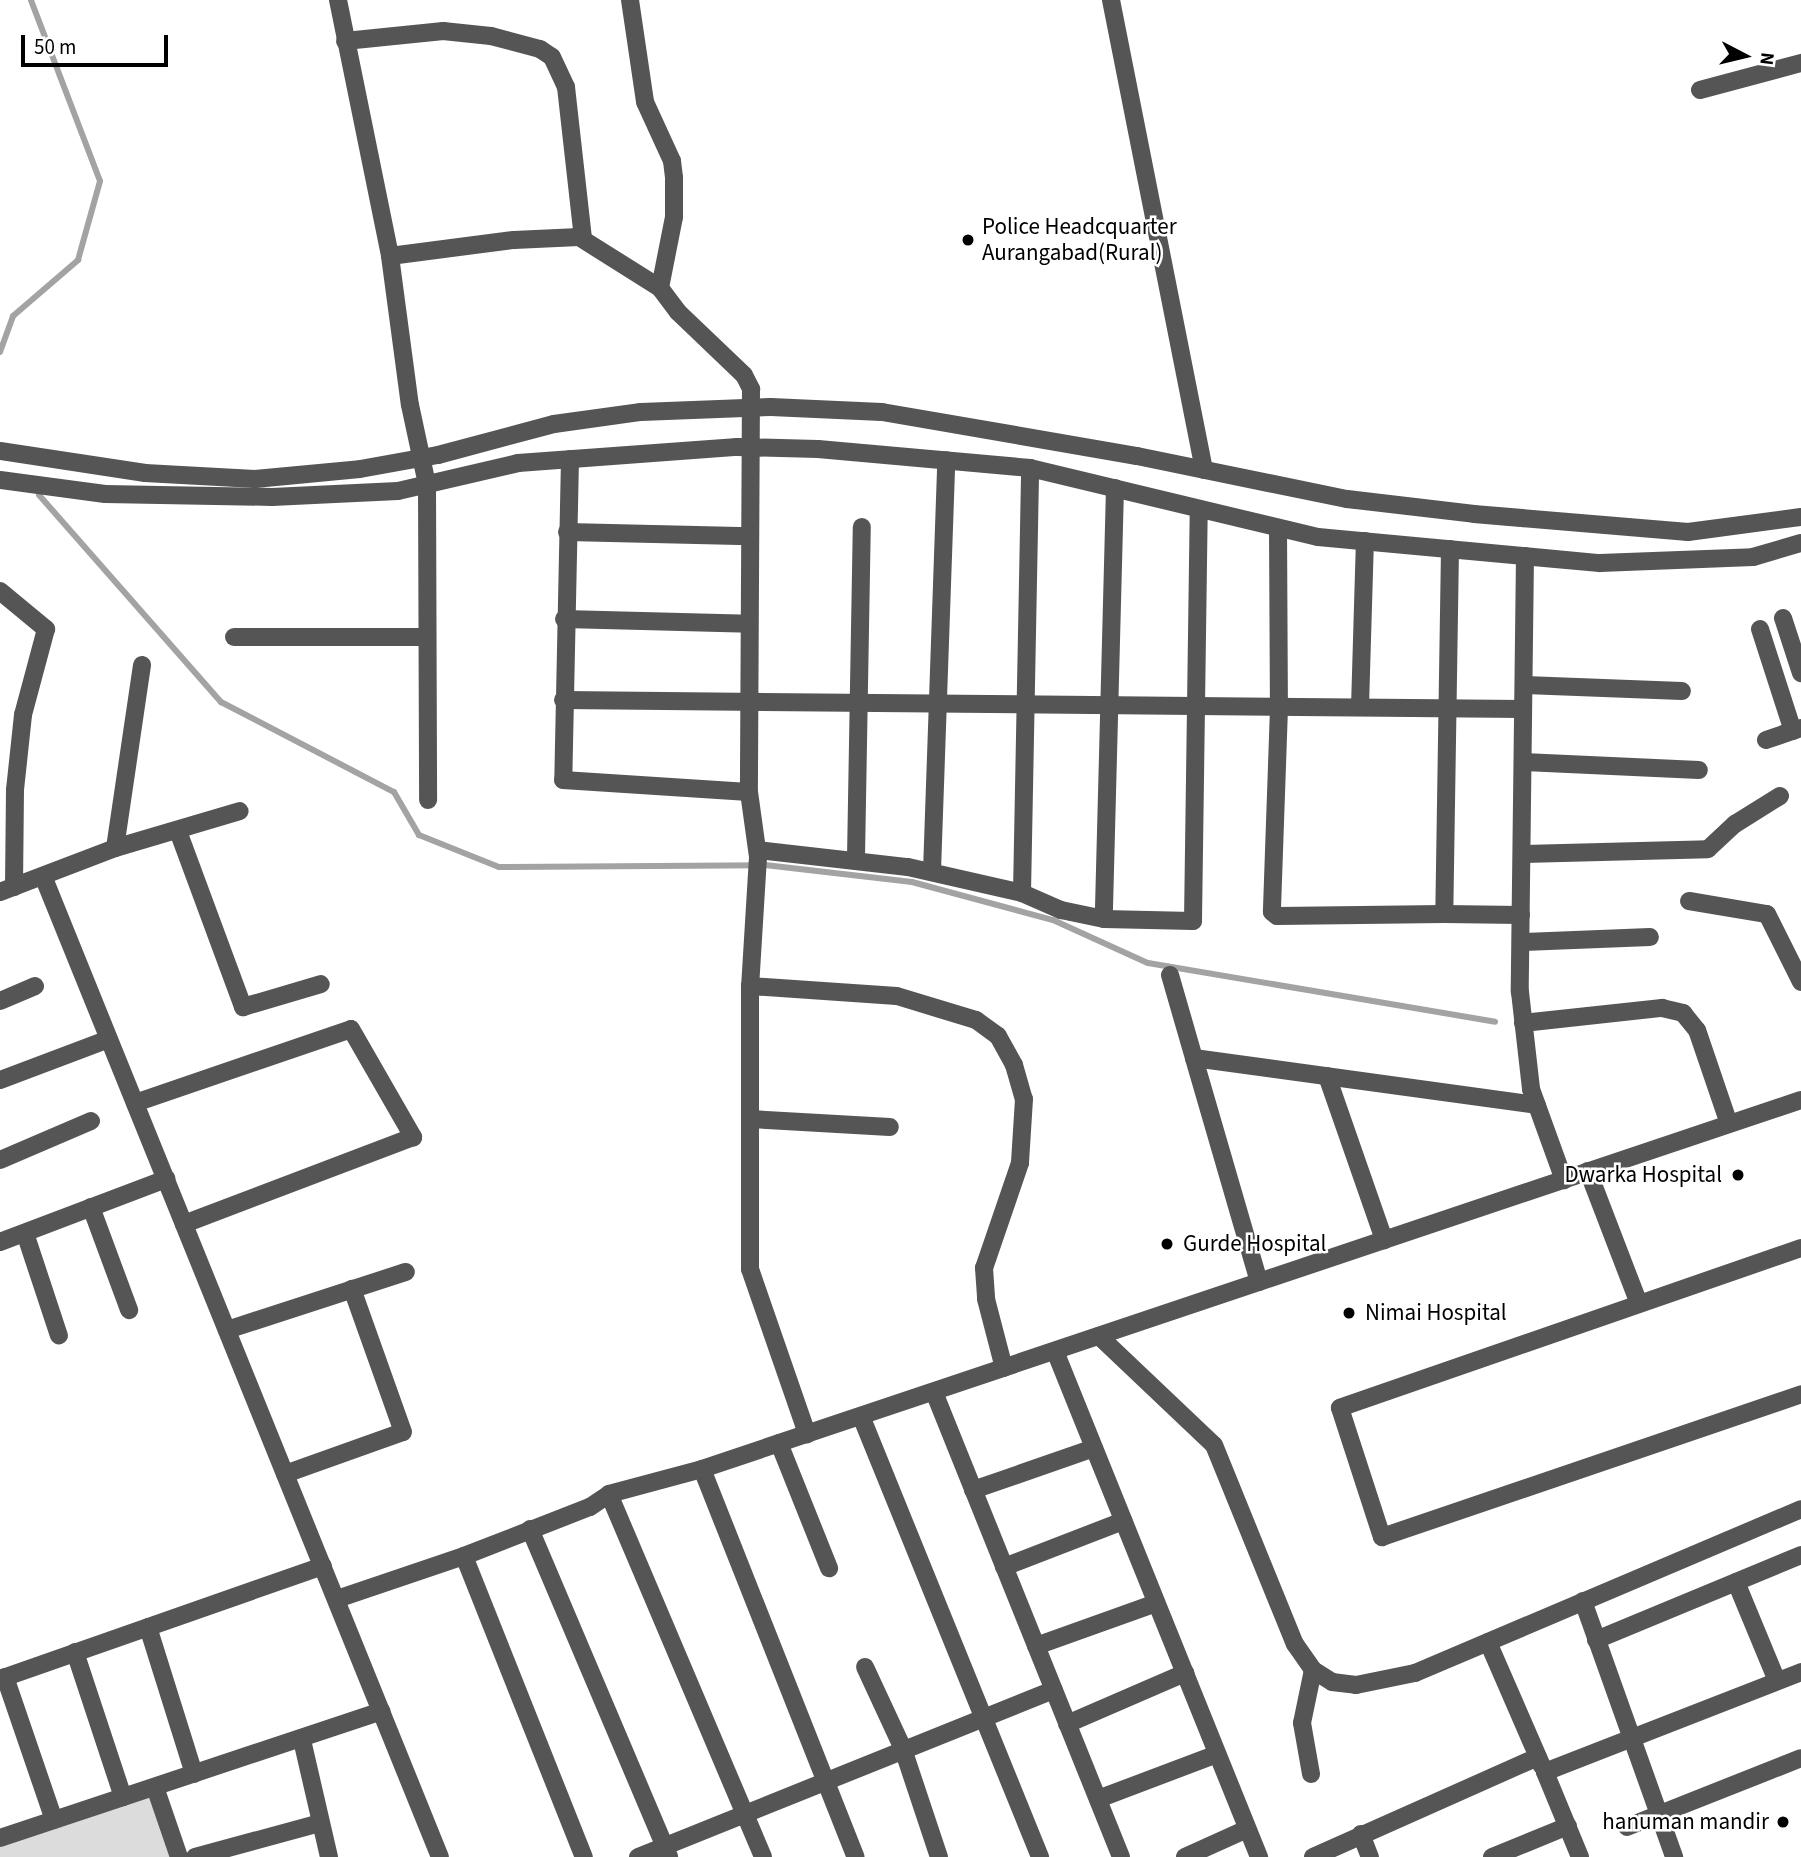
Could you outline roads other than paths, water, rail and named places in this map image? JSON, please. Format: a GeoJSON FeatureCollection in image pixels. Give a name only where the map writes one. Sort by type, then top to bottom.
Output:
{"type":"FeatureCollection","features":[{"type":"Feature","properties":{"kind":"street"},"geometry":{"type":"LineString","coordinates":[[338,0],[390,256],[420,458],[427,484],[428,800]]}},
{"type":"Feature","properties":{"kind":"street"},"geometry":{"type":"LineString","coordinates":[[631,0],[645,102],[672,161],[674,178],[674,217],[660,288]]}},
{"type":"Feature","properties":{"kind":"street"},"geometry":{"type":"LineString","coordinates":[[1111,0],[1204,470]]}},
{"type":"Feature","properties":{"kind":"street"},"geometry":{"type":"LineString","coordinates":[[345,41],[443,31],[491,36],[540,49],[552,57],[566,87],[583,239]]}},
{"type":"Feature","properties":{"kind":"street"},"geometry":{"type":"LineString","coordinates":[[1700,90],[1801,63]]}},
{"type":"Feature","properties":{"kind":"street"},"geometry":{"type":"LineString","coordinates":[[390,256],[514,240],[583,239],[627,271],[660,288],[678,312],[744,375],[752,408],[749,792],[758,861],[750,986],[750,1269],[807,1434]]}},
{"type":"Feature","properties":{"kind":"street"},"geometry":{"type":"LineString","coordinates":[[0,451],[145,473],[255,479],[360,469],[420,458],[554,424],[641,412],[752,408],[882,412],[1204,470],[1347,499],[1675,531],[1801,517]]}},
{"type":"Feature","properties":{"kind":"street"},"geometry":{"type":"LineString","coordinates":[[0,480],[105,494],[183,497],[386,492],[518,463],[751,447],[1030,468],[1279,528],[1365,541],[1600,563],[1753,557],[1801,543]]}},
{"type":"Feature","properties":{"kind":"street"},"geometry":{"type":"LineString","coordinates":[[570,459],[564,619],[566,782],[749,792]]}},
{"type":"Feature","properties":{"kind":"street"},"geometry":{"type":"LineString","coordinates":[[932,872],[940,706],[946,460]]}},
{"type":"Feature","properties":{"kind":"street"},"geometry":{"type":"LineString","coordinates":[[1022,893],[1030,468]]}},
{"type":"Feature","properties":{"kind":"street"},"geometry":{"type":"LineString","coordinates":[[1104,919],[1115,488]]}},
{"type":"Feature","properties":{"kind":"street"},"geometry":{"type":"LineString","coordinates":[[758,861],[856,858],[1022,893],[1060,910],[1104,919],[1193,921],[1194,706],[1199,509]]}},
{"type":"Feature","properties":{"kind":"street"},"geometry":{"type":"LineString","coordinates":[[856,858],[862,527]]}},
{"type":"Feature","properties":{"kind":"street"},"geometry":{"type":"LineString","coordinates":[[1279,528],[1279,708],[1273,914],[1521,915]]}},
{"type":"Feature","properties":{"kind":"street"},"geometry":{"type":"LineString","coordinates":[[567,532],[750,536]]}},
{"type":"Feature","properties":{"kind":"street"},"geometry":{"type":"LineString","coordinates":[[1360,708],[1365,541]]}},
{"type":"Feature","properties":{"kind":"street"},"geometry":{"type":"LineString","coordinates":[[1444,915],[1450,549]]}},
{"type":"Feature","properties":{"kind":"street"},"geometry":{"type":"LineString","coordinates":[[1525,556],[1521,915],[1523,1023],[1537,1105],[1564,1180]]}},
{"type":"Feature","properties":{"kind":"street"},"geometry":{"type":"LineString","coordinates":[[0,591],[46,629],[23,715],[7,890],[115,848],[240,811]]}},
{"type":"Feature","properties":{"kind":"street"},"geometry":{"type":"LineString","coordinates":[[1783,618],[1801,673]]}},
{"type":"Feature","properties":{"kind":"street"},"geometry":{"type":"LineString","coordinates":[[564,619],[750,624]]}},
{"type":"Feature","properties":{"kind":"street"},"geometry":{"type":"LineString","coordinates":[[1760,629],[1797,729],[1766,740]]}},
{"type":"Feature","properties":{"kind":"street"},"geometry":{"type":"LineString","coordinates":[[234,637],[427,637]]}},
{"type":"Feature","properties":{"kind":"street"},"geometry":{"type":"LineString","coordinates":[[115,848],[142,665]]}},
{"type":"Feature","properties":{"kind":"street"},"geometry":{"type":"LineString","coordinates":[[1525,685],[1682,691]]}},
{"type":"Feature","properties":{"kind":"street"},"geometry":{"type":"LineString","coordinates":[[563,700],[1025,707],[1523,709]]}},
{"type":"Feature","properties":{"kind":"street"},"geometry":{"type":"LineString","coordinates":[[1523,762],[1699,770]]}},
{"type":"Feature","properties":{"kind":"street"},"geometry":{"type":"LineString","coordinates":[[1522,855],[1708,849],[1735,824],[1780,796]]}},
{"type":"Feature","properties":{"kind":"street"},"geometry":{"type":"LineString","coordinates":[[178,831],[243,1007],[321,984]]}},
{"type":"Feature","properties":{"kind":"street"},"geometry":{"type":"LineString","coordinates":[[43,876],[440,1857]]}},
{"type":"Feature","properties":{"kind":"street"},"geometry":{"type":"LineString","coordinates":[[1689,901],[1767,914],[1801,982]]}},
{"type":"Feature","properties":{"kind":"street"},"geometry":{"type":"LineString","coordinates":[[1521,942],[1650,937]]}},
{"type":"Feature","properties":{"kind":"street"},"geometry":{"type":"LineString","coordinates":[[1170,975],[1259,1282]]}},
{"type":"Feature","properties":{"kind":"street"},"geometry":{"type":"LineString","coordinates":[[0,1001],[35,986]]}},
{"type":"Feature","properties":{"kind":"street"},"geometry":{"type":"LineString","coordinates":[[750,986],[898,996],[976,1020],[998,1036],[1014,1065],[1024,1099],[1020,1163],[984,1268],[986,1299],[1004,1368]]}},
{"type":"Feature","properties":{"kind":"street"},"geometry":{"type":"LineString","coordinates":[[1523,1023],[1662,1008],[1683,1013],[1697,1030],[1729,1124]]}},
{"type":"Feature","properties":{"kind":"street"},"geometry":{"type":"LineString","coordinates":[[135,1103],[351,1029],[413,1137],[184,1224]]}},
{"type":"Feature","properties":{"kind":"street"},"geometry":{"type":"LineString","coordinates":[[0,1080],[109,1039]]}},
{"type":"Feature","properties":{"kind":"street"},"geometry":{"type":"LineString","coordinates":[[1194,1058],[1537,1105]]}},
{"type":"Feature","properties":{"kind":"street"},"geometry":{"type":"LineString","coordinates":[[1327,1076],[1384,1240]]}},
{"type":"Feature","properties":{"kind":"street"},"geometry":{"type":"LineString","coordinates":[[337,1599],[464,1556],[590,1507],[609,1494],[702,1469],[779,1444],[1801,1100]]}},
{"type":"Feature","properties":{"kind":"street"},"geometry":{"type":"LineString","coordinates":[[750,1119],[890,1126]]}},
{"type":"Feature","properties":{"kind":"street"},"geometry":{"type":"LineString","coordinates":[[0,1160],[91,1121]]}},
{"type":"Feature","properties":{"kind":"street"},"geometry":{"type":"LineString","coordinates":[[1588,1171],[1639,1304]]}},
{"type":"Feature","properties":{"kind":"street"},"geometry":{"type":"LineString","coordinates":[[0,1242],[166,1179]]}},
{"type":"Feature","properties":{"kind":"street"},"geometry":{"type":"LineString","coordinates":[[91,1207],[129,1310]]}},
{"type":"Feature","properties":{"kind":"street"},"geometry":{"type":"LineString","coordinates":[[25,1233],[59,1336]]}},
{"type":"Feature","properties":{"kind":"street"},"geometry":{"type":"LineString","coordinates":[[1801,1248],[1340,1408],[1382,1536],[1801,1394]]}},
{"type":"Feature","properties":{"kind":"street"},"geometry":{"type":"LineString","coordinates":[[227,1329],[406,1272]]}},
{"type":"Feature","properties":{"kind":"street"},"geometry":{"type":"LineString","coordinates":[[285,1474],[403,1432],[352,1289]]}},
{"type":"Feature","properties":{"kind":"street"},"geometry":{"type":"LineString","coordinates":[[1099,1336],[1214,1444],[1295,1644],[1312,1670],[1332,1682],[1356,1685],[1415,1673],[1801,1508]]}},
{"type":"Feature","properties":{"kind":"street"},"geometry":{"type":"LineString","coordinates":[[1055,1351],[1258,1857]]}},
{"type":"Feature","properties":{"kind":"street"},"geometry":{"type":"LineString","coordinates":[[934,1392],[1121,1857]]}},
{"type":"Feature","properties":{"kind":"street"},"geometry":{"type":"LineString","coordinates":[[861,1416],[1040,1857]]}},
{"type":"Feature","properties":{"kind":"street"},"geometry":{"type":"LineString","coordinates":[[779,1444],[829,1568]]}},
{"type":"Feature","properties":{"kind":"street"},"geometry":{"type":"LineString","coordinates":[[973,1490],[1094,1448]]}},
{"type":"Feature","properties":{"kind":"street"},"geometry":{"type":"LineString","coordinates":[[702,1469],[856,1857]]}},
{"type":"Feature","properties":{"kind":"street"},"geometry":{"type":"LineString","coordinates":[[609,1494],[763,1857]]}},
{"type":"Feature","properties":{"kind":"street"},"geometry":{"type":"LineString","coordinates":[[1004,1567],[1123,1521]]}},
{"type":"Feature","properties":{"kind":"street"},"geometry":{"type":"LineString","coordinates":[[530,1529],[667,1851]]}},
{"type":"Feature","properties":{"kind":"street"},"geometry":{"type":"LineString","coordinates":[[1596,1640],[1801,1555]]}},
{"type":"Feature","properties":{"kind":"street"},"geometry":{"type":"LineString","coordinates":[[464,1556],[584,1857]]}},
{"type":"Feature","properties":{"kind":"street"},"geometry":{"type":"LineString","coordinates":[[54,1820],[2,1678],[323,1566]]}},
{"type":"Feature","properties":{"kind":"street"},"geometry":{"type":"LineString","coordinates":[[1736,1582],[1777,1681]]}},
{"type":"Feature","properties":{"kind":"street"},"geometry":{"type":"LineString","coordinates":[[1583,1601],[1674,1857]]}},
{"type":"Feature","properties":{"kind":"street"},"geometry":{"type":"LineString","coordinates":[[1036,1646],[1156,1603]]}},
{"type":"Feature","properties":{"kind":"street"},"geometry":{"type":"LineString","coordinates":[[148,1627],[194,1773]]}},
{"type":"Feature","properties":{"kind":"street"},"geometry":{"type":"LineString","coordinates":[[1488,1642],[1580,1857]]}},
{"type":"Feature","properties":{"kind":"street"},"geometry":{"type":"LineString","coordinates":[[75,1652],[122,1797]]}},
{"type":"Feature","properties":{"kind":"street"},"geometry":{"type":"LineString","coordinates":[[865,1667],[903,1749],[939,1857]]}},
{"type":"Feature","properties":{"kind":"street"},"geometry":{"type":"LineString","coordinates":[[1311,1774],[1302,1723],[1312,1670]]}},
{"type":"Feature","properties":{"kind":"street"},"geometry":{"type":"LineString","coordinates":[[1313,1857],[1361,1834],[1541,1765],[1630,1738],[1801,1672]]}},
{"type":"Feature","properties":{"kind":"street"},"geometry":{"type":"LineString","coordinates":[[1067,1724],[1185,1673]]}},
{"type":"Feature","properties":{"kind":"street"},"geometry":{"type":"LineString","coordinates":[[638,1857],[667,1851],[824,1780],[1054,1690]]}},
{"type":"Feature","properties":{"kind":"street"},"geometry":{"type":"LineString","coordinates":[[0,1838],[302,1740],[381,1711]]}},
{"type":"Feature","properties":{"kind":"street"},"geometry":{"type":"LineString","coordinates":[[302,1740],[329,1857]]}},
{"type":"Feature","properties":{"kind":"street"},"geometry":{"type":"LineString","coordinates":[[1098,1799],[1217,1754]]}},
{"type":"Feature","properties":{"kind":"street"},"geometry":{"type":"LineString","coordinates":[[1627,1827],[1801,1758]]}},
{"type":"Feature","properties":{"kind":"street"},"geometry":{"type":"LineString","coordinates":[[155,1787],[178,1857]]}},
{"type":"Feature","properties":{"kind":"street"},"geometry":{"type":"LineString","coordinates":[[195,1857],[320,1823]]}},
{"type":"Feature","properties":{"kind":"street"},"geometry":{"type":"LineString","coordinates":[[1492,1857],[1568,1826]]}},
{"type":"Feature","properties":{"kind":"street"},"geometry":{"type":"LineString","coordinates":[[1185,1857],[1247,1829]]}},
{"type":"Feature","properties":{"kind":"street"},"geometry":{"type":"LineString","coordinates":[[1361,1834],[1370,1857]]}},
{"type":"Feature","properties":{"kind":"waterway"},"geometry":{"type":"LineString","coordinates":[[0,352],[13,316],[78,260],[100,181],[31,0]]}},
{"type":"Feature","properties":{"kind":"waterway"},"geometry":{"type":"LineString","coordinates":[[39,495],[221,702],[394,792],[419,835],[499,867],[765,865],[912,882],[1053,920],[1148,963],[1495,1022]]}},
{"type":"Feature","properties":{"kind":"place","name":"Police Headcquarter Aurangabad(Rural)"},"geometry":{"type":"Point","coordinates":[968,240]}},
{"type":"Feature","properties":{"kind":"place","name":"Dwarka Hospital"},"geometry":{"type":"Point","coordinates":[1738,1175]}},
{"type":"Feature","properties":{"kind":"place","name":"Gurde Hospital"},"geometry":{"type":"Point","coordinates":[1167,1244]}},
{"type":"Feature","properties":{"kind":"place","name":"Nimai Hospital"},"geometry":{"type":"Point","coordinates":[1349,1313]}},
{"type":"Feature","properties":{"kind":"place","name":"hanuman mandir"},"geometry":{"type":"Point","coordinates":[1783,1822]}}]}
